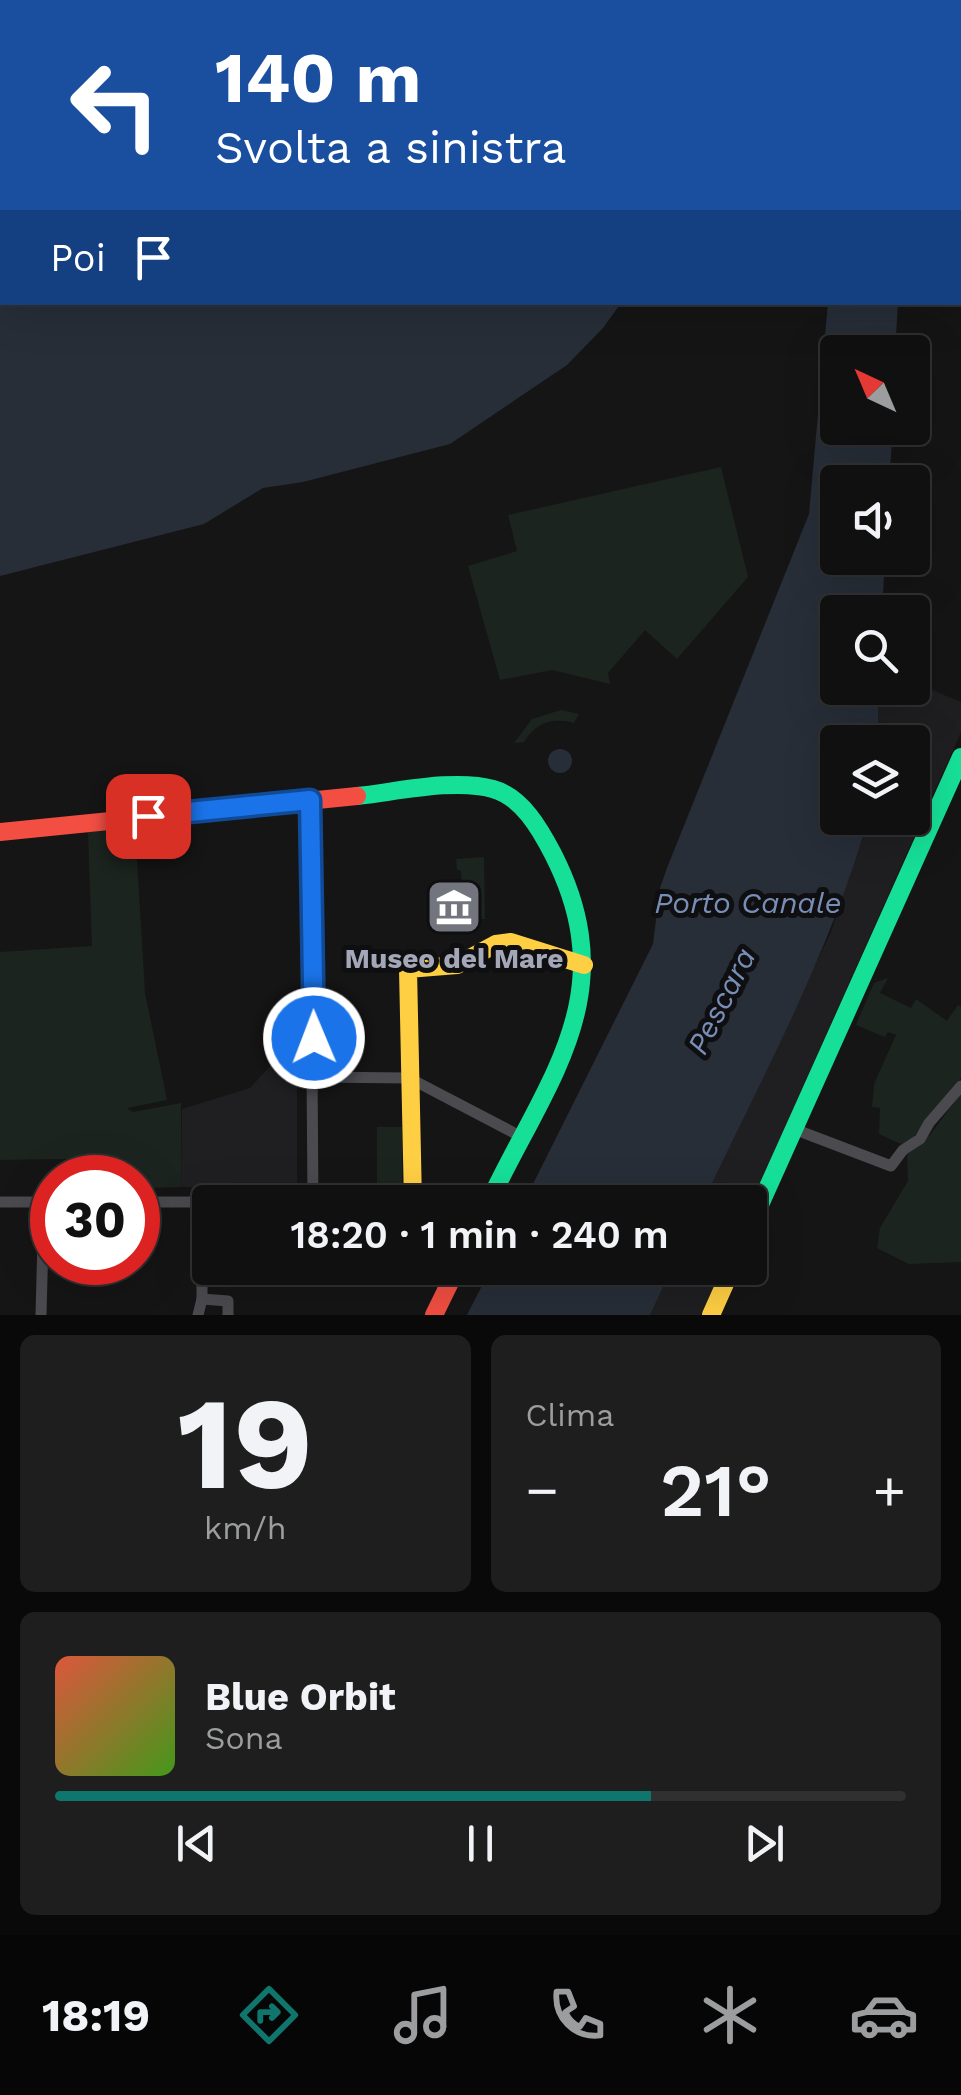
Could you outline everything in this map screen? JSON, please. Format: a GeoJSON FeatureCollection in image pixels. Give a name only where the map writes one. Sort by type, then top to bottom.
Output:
{"type":"FeatureCollection","features":[{"type":"Feature","properties":{"kind":"street"},"geometry":{"type":"LineString","coordinates":[[767,1189],[961,756]]}},
{"type":"Feature","properties":{"kind":"street"},"geometry":{"type":"LineString","coordinates":[[0,832],[468,786],[491,788],[508,795],[542,833],[562,878],[584,965],[584,988],[571,1035],[496,1185]]}},
{"type":"Feature","properties":{"kind":"street"},"geometry":{"type":"LineString","coordinates":[[310,800],[314,1185]]}},
{"type":"Feature","properties":{"kind":"street"},"geometry":{"type":"LineString","coordinates":[[412,1185],[408,970],[457,965],[496,944],[511,942],[584,965]]}},
{"type":"Feature","properties":{"kind":"street"},"geometry":{"type":"LineString","coordinates":[[314,1077],[409,1078],[520,1136]]}},
{"type":"Feature","properties":{"kind":"street"},"geometry":{"type":"LineString","coordinates":[[794,1129],[892,1166],[961,1086]]}},
{"type":"Feature","properties":{"kind":"street"},"geometry":{"type":"LineString","coordinates":[[491,1185],[504,1168]]}},
{"type":"Feature","properties":{"kind":"street"},"geometry":{"type":"LineString","coordinates":[[0,1202],[30,1202]]}},
{"type":"Feature","properties":{"kind":"street"},"geometry":{"type":"LineString","coordinates":[[160,1202],[192,1202]]}},
{"type":"Feature","properties":{"kind":"street"},"geometry":{"type":"LineString","coordinates":[[42,1285],[42,1315]]}},
{"type":"Feature","properties":{"kind":"street"},"geometry":{"type":"LineString","coordinates":[[198,1315],[202,1285]]}},
{"type":"Feature","properties":{"kind":"street"},"geometry":{"type":"LineString","coordinates":[[422,1315],[437,1285]]}},
{"type":"Feature","properties":{"kind":"street"},"geometry":{"type":"LineString","coordinates":[[434,1315],[449,1285]]}},
{"type":"Feature","properties":{"kind":"street"},"geometry":{"type":"LineString","coordinates":[[711,1315],[724,1285]]}},
{"type":"Feature","properties":{"kind":"street"},"geometry":{"type":"LineString","coordinates":[[202,1299],[228,1301],[228,1314]]}},
{"type":"Feature","properties":{"kind":"shaded area"},"geometry":{"type":"Polygon","coordinates":[[[721,467],[748,577],[677,659],[645,630],[608,673],[610,684],[552,670],[500,680],[468,566],[517,551],[508,515],[721,467]]]}},
{"type":"Feature","properties":{"kind":"shaded area"},"geometry":{"type":"Polygon","coordinates":[[[930,689],[961,702],[961,732],[930,801],[930,725],[878,725],[878,705],[930,705],[930,689]]]}},
{"type":"Feature","properties":{"kind":"shaded area"},"geometry":{"type":"Polygon","coordinates":[[[561,710],[579,714],[574,723],[545,723],[524,742],[514,743],[532,719],[561,710]]]}},
{"type":"Feature","properties":{"kind":"shaded area"},"geometry":{"type":"Polygon","coordinates":[[[135,827],[145,993],[167,1100],[127,1108],[133,1112],[181,1103],[181,1187],[160,1188],[160,1155],[30,1155],[30,1160],[0,1160],[0,952],[92,946],[88,832],[135,827]]]}},
{"type":"Feature","properties":{"kind":"shaded area"},"geometry":{"type":"Polygon","coordinates":[[[862,835],[915,835],[759,1185],[711,1185],[831,932],[862,835]]]}},
{"type":"Feature","properties":{"kind":"shaded area"},"geometry":{"type":"Polygon","coordinates":[[[484,857],[485,919],[463,920],[461,871],[457,870],[456,859],[484,857]]]}},
{"type":"Feature","properties":{"kind":"shaded area"},"geometry":{"type":"Polygon","coordinates":[[[888,978],[880,993],[911,1008],[916,999],[947,1021],[958,1005],[961,1007],[961,1078],[910,1141],[901,1144],[879,1134],[880,1108],[872,1107],[874,1084],[896,1035],[888,1032],[885,1037],[856,1025],[874,983],[888,978]]]}},
{"type":"Feature","properties":{"kind":"shaded area"},"geometry":{"type":"Polygon","coordinates":[[[297,1063],[297,1185],[181,1187],[182,1109],[250,1088],[271,1065],[297,1063]]]}},
{"type":"Feature","properties":{"kind":"shaded area"},"geometry":{"type":"Polygon","coordinates":[[[961,1093],[961,1262],[909,1264],[877,1248],[880,1228],[908,1181],[907,1154],[930,1135],[961,1093]]]}},
{"type":"Feature","properties":{"kind":"shaded area"},"geometry":{"type":"Polygon","coordinates":[[[377,1127],[402,1127],[402,1185],[377,1185],[377,1127]]]}},
{"type":"Feature","properties":{"kind":"shaded area"},"geometry":{"type":"Polygon","coordinates":[[[664,1285],[714,1285],[701,1315],[650,1315],[664,1285]]]}},
{"type":"Feature","properties":{"kind":"water"},"geometry":{"type":"Polygon","coordinates":[[[0,305],[620,305],[567,365],[450,444],[303,482],[263,488],[204,524],[0,576],[0,305]]]}},
{"type":"Feature","properties":{"kind":"water","name":"Porto Canale"},"geometry":{"type":"Polygon","coordinates":[[[828,305],[898,305],[896,335],[825,335],[828,305]]]}},
{"type":"Feature","properties":{"kind":"water","name":"Porto Canale"},"geometry":{"type":"Polygon","coordinates":[[[820,391],[820,445],[892,445],[890,465],[820,465],[820,575],[884,575],[883,595],[820,595],[820,705],[878,705],[878,725],[820,725],[820,835],[863,835],[853,868],[794,1013],[711,1185],[532,1185],[653,944],[660,888],[809,514],[820,391]]]}},
{"type":"Feature","properties":{"kind":"water"},"geometry":{"type":"Polygon","coordinates":[[[560,749],[572,761],[560,773],[548,761],[560,749]]]}},
{"type":"Feature","properties":{"kind":"water"},"geometry":{"type":"Polygon","coordinates":[[[482,1285],[664,1285],[650,1315],[467,1315],[482,1285]]]}},
{"type":"Feature","properties":{"kind":"traffic: fast"},"geometry":{"type":"LineString","coordinates":[[767,1189],[961,757]]}},
{"type":"Feature","properties":{"kind":"traffic: fast"},"geometry":{"type":"LineString","coordinates":[[357,796],[461,785],[503,793],[521,806],[542,834],[573,904],[582,951],[580,994],[570,1035],[498,1185]]}},
{"type":"Feature","properties":{"kind":"traffic: slow"},"geometry":{"type":"LineString","coordinates":[[413,1185],[408,969],[457,965],[496,944],[511,942],[584,965]]}},
{"type":"Feature","properties":{"kind":"traffic: slow"},"geometry":{"type":"LineString","coordinates":[[711,1315],[724,1285]]}},
{"type":"Feature","properties":{"kind":"traffic: jam"},"geometry":{"type":"LineString","coordinates":[[0,832],[357,796]]}},
{"type":"Feature","properties":{"kind":"traffic: jam"},"geometry":{"type":"LineString","coordinates":[[434,1315],[449,1285]]}},
{"type":"Feature","properties":{"kind":"place","name":"Museo del Mare"},"geometry":{"type":"Point","coordinates":[454,907]}},
{"type":"Feature","properties":{"kind":"route"},"geometry":{"type":"LineString","coordinates":[[148,816],[310,800],[314,1038]]}},
{"type":"Feature","properties":{"kind":"water label","name":"Pescara"},"geometry":{"type":"Point","coordinates":[721,1001]}}]}
